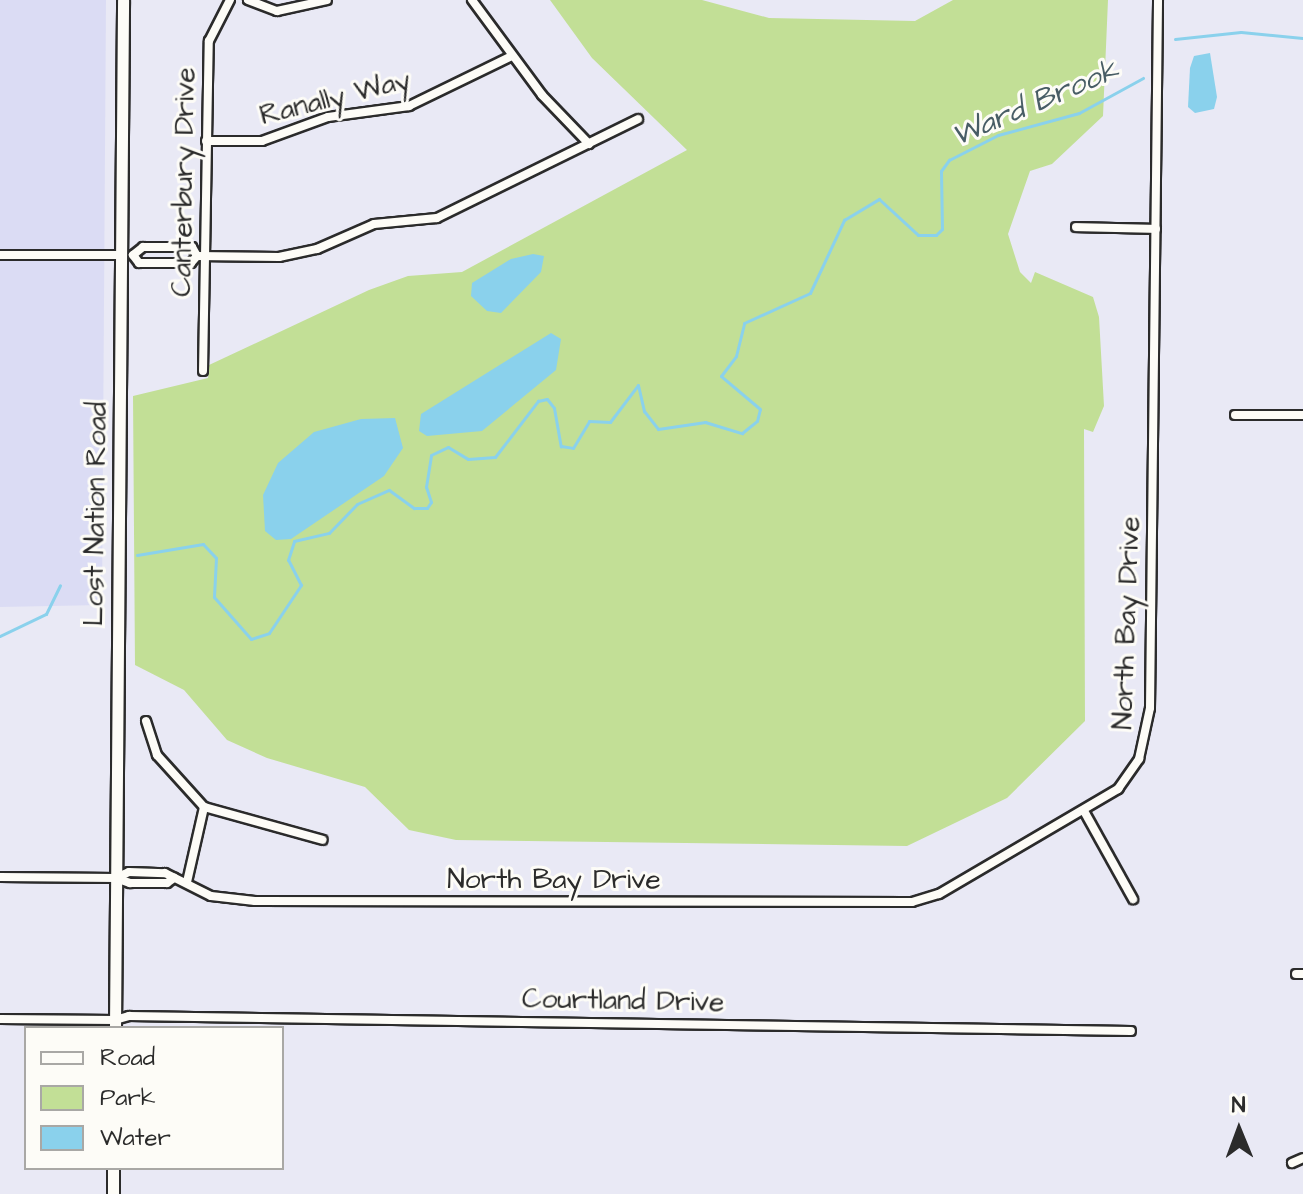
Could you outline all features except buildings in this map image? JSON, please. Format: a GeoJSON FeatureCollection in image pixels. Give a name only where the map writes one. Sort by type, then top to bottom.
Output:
{"type":"FeatureCollection","features":[{"type":"Feature","properties":{"kind":"street","name":"Lost Nation Road"},"geometry":{"type":"LineString","coordinates":[[115,1024],[127,255],[123,0]]}},
{"type":"Feature","properties":{"kind":"street","name":"Canterbury Drive"},"geometry":{"type":"LineString","coordinates":[[203,371],[200,256],[209,41],[230,0]]}},
{"type":"Feature","properties":{"kind":"street"},"geometry":{"type":"LineString","coordinates":[[248,0],[277,11],[327,0]]}},
{"type":"Feature","properties":{"kind":"street"},"geometry":{"type":"LineString","coordinates":[[472,0],[512,56],[589,144]]}},
{"type":"Feature","properties":{"kind":"street","name":"North Bay Drive"},"geometry":{"type":"LineString","coordinates":[[0,877],[116,878],[167,883],[174,878],[211,896],[255,901],[912,902],[939,894],[1118,789],[1147,737],[1158,0]]}},
{"type":"Feature","properties":{"kind":"street","name":"Ranally Way"},"geometry":{"type":"LineString","coordinates":[[206,141],[262,141],[328,117],[409,106],[512,56]]}},
{"type":"Feature","properties":{"kind":"street"},"geometry":{"type":"LineString","coordinates":[[127,255],[139,263],[191,263],[200,256],[297,255],[362,227],[437,218],[638,119]]}},
{"type":"Feature","properties":{"kind":"street"},"geometry":{"type":"LineString","coordinates":[[1076,227],[1156,229]]}},
{"type":"Feature","properties":{"kind":"street"},"geometry":{"type":"LineString","coordinates":[[0,255],[127,255],[143,247],[192,247],[200,256]]}},
{"type":"Feature","properties":{"kind":"street"},"geometry":{"type":"LineString","coordinates":[[1235,415],[1303,415]]}},
{"type":"Feature","properties":{"kind":"street"},"geometry":{"type":"LineString","coordinates":[[146,721],[157,755],[204,807],[323,840]]}},
{"type":"Feature","properties":{"kind":"street"},"geometry":{"type":"LineString","coordinates":[[187,882],[204,807]]}},
{"type":"Feature","properties":{"kind":"street"},"geometry":{"type":"LineString","coordinates":[[1084,811],[1133,899]]}},
{"type":"Feature","properties":{"kind":"street","name":"Courtland Drive"},"geometry":{"type":"LineString","coordinates":[[0,1019],[115,1024],[132,1016],[1131,1031]]}},
{"type":"Feature","properties":{"kind":"street"},"geometry":{"type":"LineString","coordinates":[[1292,1163],[1303,1158]]}},
{"type":"Feature","properties":{"kind":"street"},"geometry":{"type":"LineString","coordinates":[[113,1170],[113,1194]]}},
{"type":"Feature","properties":{"kind":"shaded area"},"geometry":{"type":"Polygon","coordinates":[[[0,0],[106,0],[102,605],[0,607],[0,0]]]}},
{"type":"Feature","properties":{"kind":"green space"},"geometry":{"type":"Polygon","coordinates":[[[550,0],[702,0],[769,18],[915,21],[953,0],[1108,0],[1103,116],[1052,164],[1030,171],[1008,234],[1020,272],[1031,283],[1035,272],[1093,297],[1099,317],[1104,406],[1093,432],[1084,429],[1085,721],[1007,798],[907,846],[456,840],[409,830],[365,787],[267,758],[227,740],[184,690],[135,665],[133,396],[208,378],[209,365],[369,290],[408,276],[462,272],[687,150],[592,58],[550,0]]]}},
{"type":"Feature","properties":{"kind":"water"},"geometry":{"type":"Polygon","coordinates":[[[1210,53],[1217,97],[1214,109],[1195,113],[1188,107],[1190,68],[1194,56],[1210,53]]]}},
{"type":"Feature","properties":{"kind":"water"},"geometry":{"type":"Polygon","coordinates":[[[533,254],[544,256],[541,272],[501,313],[487,311],[471,296],[472,283],[511,259],[533,254]]]}},
{"type":"Feature","properties":{"kind":"water"},"geometry":{"type":"Polygon","coordinates":[[[551,333],[561,339],[556,370],[482,431],[427,436],[419,431],[421,414],[551,333]]]}},
{"type":"Feature","properties":{"kind":"water"},"geometry":{"type":"Polygon","coordinates":[[[395,418],[403,448],[384,476],[291,539],[276,540],[265,531],[263,495],[278,463],[314,432],[361,419],[395,418]]]}},
{"type":"Feature","properties":{"kind":"waterway","name":"Ward Brook"},"geometry":{"type":"LineString","coordinates":[[1175,39],[1241,32],[1303,38]]}},
{"type":"Feature","properties":{"kind":"waterway","name":"Ward Brook"},"geometry":{"type":"LineString","coordinates":[[137,555],[203,544],[216,558],[214,597],[251,639],[269,633],[301,585],[288,560],[294,541],[329,533],[357,504],[389,490],[414,508],[427,508],[431,502],[426,487],[431,455],[448,447],[468,459],[495,457],[538,401],[547,399],[554,408],[561,446],[573,448],[589,421],[610,422],[638,385],[644,411],[658,429],[705,422],[742,433],[757,421],[760,409],[721,376],[736,356],[744,323],[810,293],[844,220],[879,199],[918,235],[936,235],[942,229],[941,171],[949,160],[998,135],[1079,113],[1143,78]]}},
{"type":"Feature","properties":{"kind":"waterway","name":"Ward Brook"},"geometry":{"type":"LineString","coordinates":[[0,636],[46,614],[60,585]]}}]}
